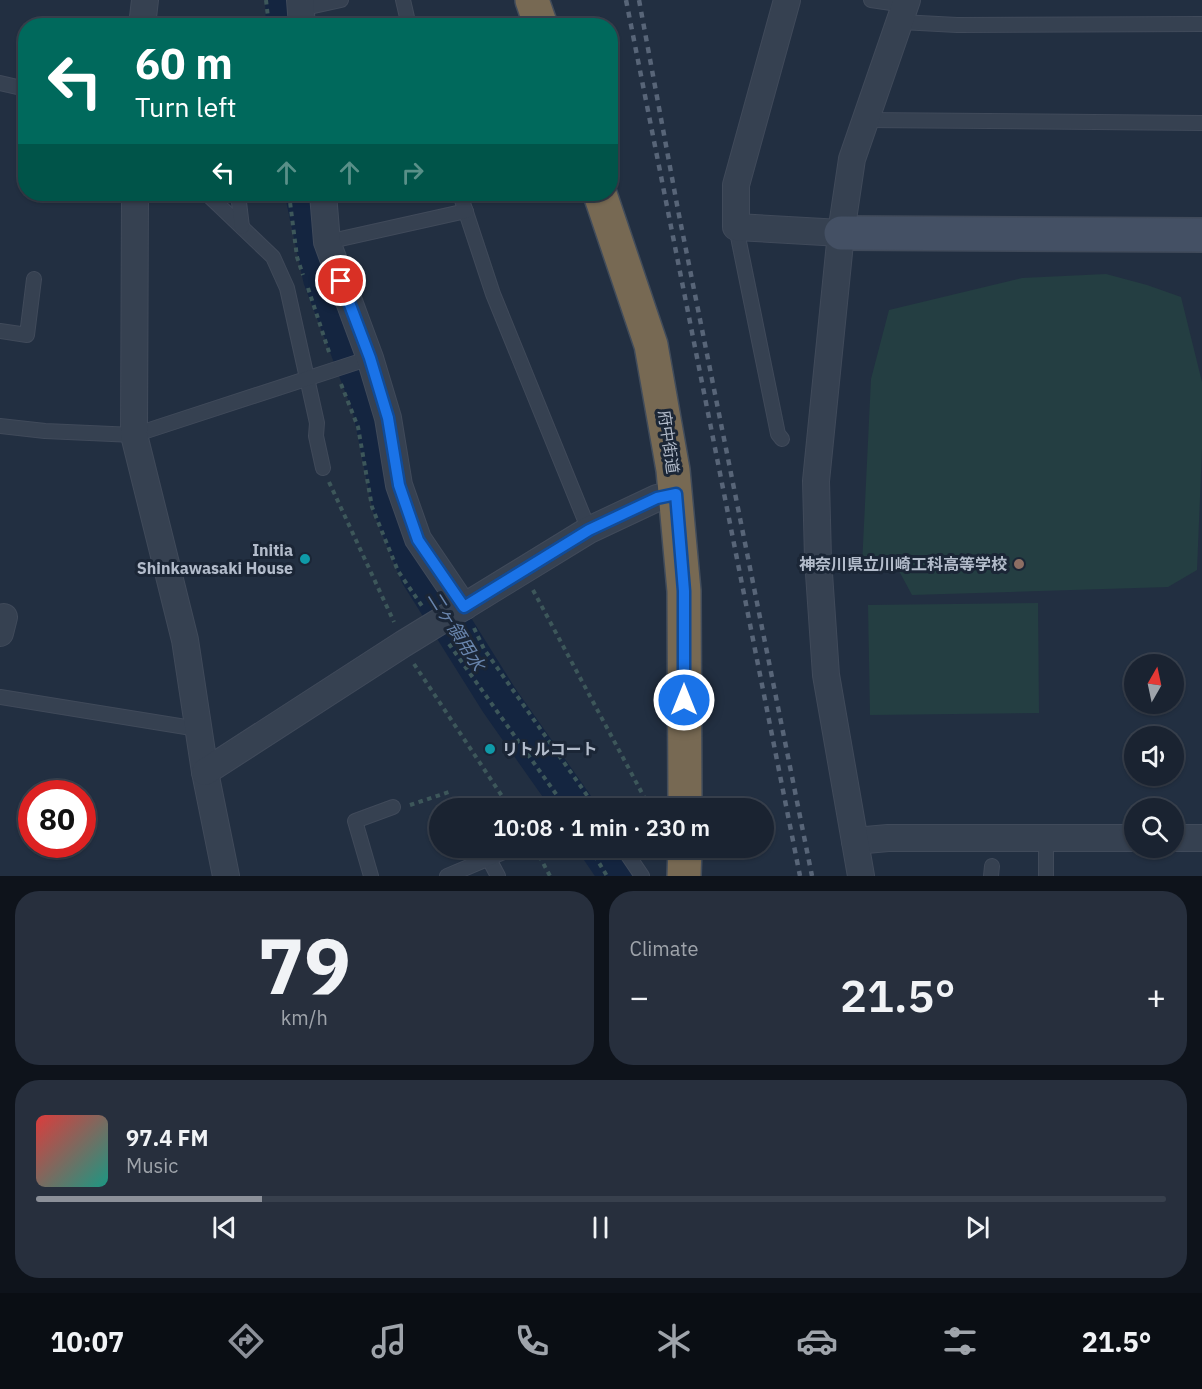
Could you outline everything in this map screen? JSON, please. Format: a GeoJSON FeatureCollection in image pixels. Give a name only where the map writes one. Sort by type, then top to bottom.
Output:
{"type":"FeatureCollection","features":[{"type":"Feature","properties":{"kind":"highway"},"geometry":{"type":"LineString","coordinates":[[532,0],[538,18]]}},
{"type":"Feature","properties":{"kind":"highway","name":"府中街道"},"geometry":{"type":"LineString","coordinates":[[602,201],[651,345],[662,395],[676,494],[684,591],[685,798]]}},
{"type":"Feature","properties":{"kind":"highway"},"geometry":{"type":"LineString","coordinates":[[684,876],[685,858]]}},
{"type":"Feature","properties":{"kind":"street"},"geometry":{"type":"LineString","coordinates":[[143,18],[145,0]]}},
{"type":"Feature","properties":{"kind":"street"},"geometry":{"type":"LineString","coordinates":[[787,0],[736,185],[736,227],[841,233],[1202,235]]}},
{"type":"Feature","properties":{"kind":"street"},"geometry":{"type":"LineString","coordinates":[[861,876],[826,675],[818,559],[816,481],[841,233],[852,159],[904,9]]}},
{"type":"Feature","properties":{"kind":"street"},"geometry":{"type":"LineString","coordinates":[[135,201],[134,435],[185,640],[205,772],[226,876]]}},
{"type":"Feature","properties":{"kind":"street"},"geometry":{"type":"LineString","coordinates":[[324,201],[327,242],[370,358],[388,418],[399,485],[418,540],[463,608]]}},
{"type":"Feature","properties":{"kind":"street"},"geometry":{"type":"LineString","coordinates":[[205,772],[404,644],[589,530],[657,498],[676,494]]}},
{"type":"Feature","properties":{"kind":"street"},"geometry":{"type":"LineString","coordinates":[[855,841],[888,838],[1124,838]]}},
{"type":"Feature","properties":{"kind":"street"},"geometry":{"type":"LineString","coordinates":[[1184,838],[1202,838]]}},
{"type":"Feature","properties":{"kind":"lane"},"geometry":{"type":"LineString","coordinates":[[301,11],[341,0]]}},
{"type":"Feature","properties":{"kind":"lane"},"geometry":{"type":"LineString","coordinates":[[403,0],[407,18]]}},
{"type":"Feature","properties":{"kind":"lane"},"geometry":{"type":"LineString","coordinates":[[872,0],[957,25],[1202,24]]}},
{"type":"Feature","properties":{"kind":"lane"},"geometry":{"type":"LineString","coordinates":[[1,87],[18,88]]}},
{"type":"Feature","properties":{"kind":"lane"},"geometry":{"type":"LineString","coordinates":[[866,120],[1202,123]]}},
{"type":"Feature","properties":{"kind":"lane"},"geometry":{"type":"LineString","coordinates":[[214,201],[273,257],[281,271],[287,288],[316,423],[316,436],[323,468]]}},
{"type":"Feature","properties":{"kind":"lane"},"geometry":{"type":"LineString","coordinates":[[239,201],[242,227]]}},
{"type":"Feature","properties":{"kind":"lane"},"geometry":{"type":"LineString","coordinates":[[462,201],[493,294],[589,530]]}},
{"type":"Feature","properties":{"kind":"lane"},"geometry":{"type":"LineString","coordinates":[[327,242],[466,211]]}},
{"type":"Feature","properties":{"kind":"lane"},"geometry":{"type":"LineString","coordinates":[[736,227],[778,434],[782,440]]}},
{"type":"Feature","properties":{"kind":"lane"},"geometry":{"type":"LineString","coordinates":[[0,332],[27,335],[34,279]]}},
{"type":"Feature","properties":{"kind":"lane"},"geometry":{"type":"LineString","coordinates":[[0,426],[45,431],[134,435],[370,358]]}},
{"type":"Feature","properties":{"kind":"lane"},"geometry":{"type":"LineString","coordinates":[[0,697],[198,729]]}},
{"type":"Feature","properties":{"kind":"lane"},"geometry":{"type":"LineString","coordinates":[[371,876],[355,821],[393,807]]}},
{"type":"Feature","properties":{"kind":"lane"},"geometry":{"type":"LineString","coordinates":[[1046,837],[1046,876]]}},
{"type":"Feature","properties":{"kind":"lane"},"geometry":{"type":"LineString","coordinates":[[447,876],[478,858]]}},
{"type":"Feature","properties":{"kind":"lane"},"geometry":{"type":"LineString","coordinates":[[489,858],[498,876]]}},
{"type":"Feature","properties":{"kind":"lane"},"geometry":{"type":"LineString","coordinates":[[630,858],[642,876]]}},
{"type":"Feature","properties":{"kind":"path"},"geometry":{"type":"LineString","coordinates":[[266,0],[268,18]]}},
{"type":"Feature","properties":{"kind":"path"},"geometry":{"type":"LineString","coordinates":[[323,468],[404,644],[504,798]]}},
{"type":"Feature","properties":{"kind":"path"},"geometry":{"type":"LineString","coordinates":[[524,572],[645,798]]}},
{"type":"Feature","properties":{"kind":"path"},"geometry":{"type":"LineString","coordinates":[[463,608],[484,649],[589,798]]}},
{"type":"Feature","properties":{"kind":"path"},"geometry":{"type":"LineString","coordinates":[[431,798],[450,792],[454,798]]}},
{"type":"Feature","properties":{"kind":"path"},"geometry":{"type":"LineString","coordinates":[[393,807],[397,809],[429,799]]}},
{"type":"Feature","properties":{"kind":"path"},"geometry":{"type":"LineString","coordinates":[[540,858],[550,876]]}},
{"type":"Feature","properties":{"kind":"path"},"geometry":{"type":"LineString","coordinates":[[596,858],[607,876]]}},
{"type":"Feature","properties":{"kind":"green space"},"geometry":{"type":"Polygon","coordinates":[[[1106,274],[1181,297],[1202,382],[1197,570],[1168,587],[912,595],[898,569],[862,566],[871,379],[889,310],[1022,278],[1106,274]]]}},
{"type":"Feature","properties":{"kind":"green space"},"geometry":{"type":"Polygon","coordinates":[[[1038,603],[1039,713],[870,715],[868,605],[1038,603]]]}},
{"type":"Feature","properties":{"kind":"waterway","name":"二ヶ領用水"},"geometry":{"type":"LineString","coordinates":[[285,0],[286,18]]}},
{"type":"Feature","properties":{"kind":"waterway","name":"二ヶ領用水"},"geometry":{"type":"LineString","coordinates":[[306,201],[323,278],[372,406],[392,505],[420,574],[499,700],[568,798]]}},
{"type":"Feature","properties":{"kind":"waterway","name":"二ヶ領用水"},"geometry":{"type":"LineString","coordinates":[[607,858],[619,876]]}},
{"type":"Feature","properties":{"kind":"railway"},"geometry":{"type":"LineString","coordinates":[[626,0],[800,876]]}},
{"type":"Feature","properties":{"kind":"railway"},"geometry":{"type":"LineString","coordinates":[[639,0],[678,210],[812,876]]}},
{"type":"Feature","properties":{"kind":"place","name":"Initia Shinkawasaki House"},"geometry":{"type":"Point","coordinates":[305,559]}},
{"type":"Feature","properties":{"kind":"place","name":"神奈川県立川崎工科高等学校"},"geometry":{"type":"Point","coordinates":[1019,564]}},
{"type":"Feature","properties":{"kind":"place","name":"リトルコート"},"geometry":{"type":"Point","coordinates":[490,749]}},
{"type":"Feature","properties":{"kind":"route"},"geometry":{"type":"LineString","coordinates":[[341,281],[370,358],[388,418],[399,485],[418,540],[464,607],[589,530],[657,498],[676,494],[684,591],[684,700]]}}]}
